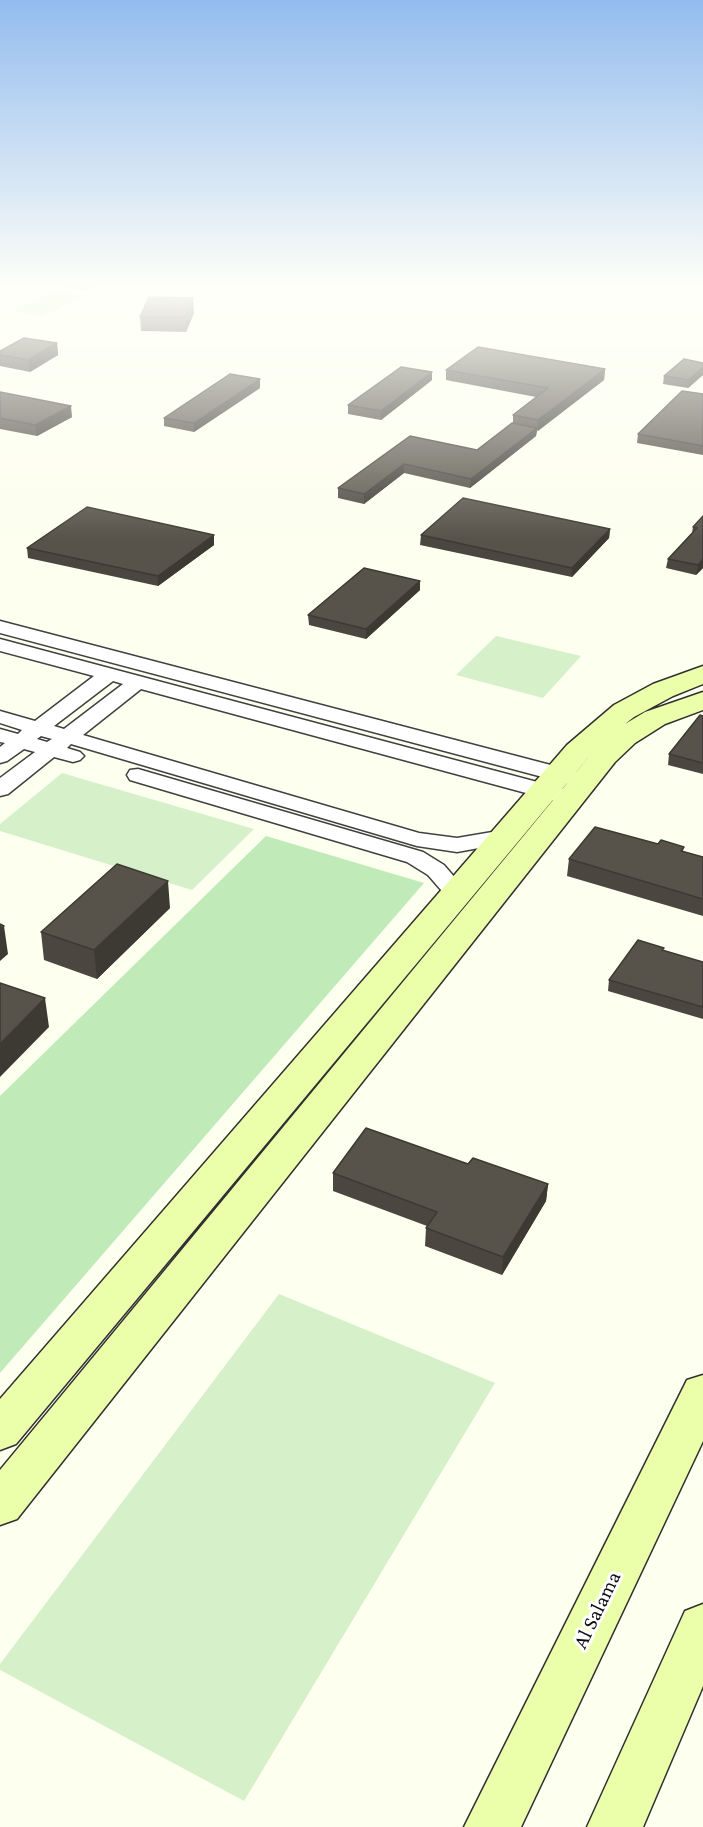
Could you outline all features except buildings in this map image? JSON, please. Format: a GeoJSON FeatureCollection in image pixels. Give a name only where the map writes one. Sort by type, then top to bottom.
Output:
{"type":"FeatureCollection","features":[{"type":"Feature","properties":{"kind":"street"},"geometry":{"type":"LineString","coordinates":[[0,627],[564,786]]}},
{"type":"Feature","properties":{"kind":"street"},"geometry":{"type":"LineString","coordinates":[[0,645],[138,682],[564,786]]}},
{"type":"Feature","properties":{"kind":"street"},"geometry":{"type":"LineString","coordinates":[[0,757],[20,735],[110,674]]}},
{"type":"Feature","properties":{"kind":"street"},"geometry":{"type":"LineString","coordinates":[[0,1505],[564,786],[577,750],[624,711],[663,690],[703,674]]}},
{"type":"Feature","properties":{"kind":"street"},"geometry":{"type":"LineString","coordinates":[[0,789],[138,682]]}},
{"type":"Feature","properties":{"kind":"street"},"geometry":{"type":"LineString","coordinates":[[0,1431],[504,837],[625,737],[654,718],[703,699]]}},
{"type":"Feature","properties":{"kind":"street"},"geometry":{"type":"LineString","coordinates":[[0,717],[20,735],[59,743],[417,839],[457,845],[504,837]]}},
{"type":"Feature","properties":{"kind":"street"},"geometry":{"type":"LineString","coordinates":[[59,743],[415,857],[436,870],[456,893]]}},
{"type":"Feature","properties":{"kind":"street","name":"Al Salama"},"geometry":{"type":"LineString","coordinates":[[492,1827],[703,1393]]}},
{"type":"Feature","properties":{"kind":"street"},"geometry":{"type":"LineString","coordinates":[[615,1827],[703,1627]]}},
{"type":"Feature","properties":{"kind":"green space"},"geometry":{"type":"Polygon","coordinates":[[[496,636],[581,656],[543,698],[456,675],[496,636]]]}},
{"type":"Feature","properties":{"kind":"green space"},"geometry":{"type":"Polygon","coordinates":[[[62,773],[254,829],[192,890],[0,831],[0,824],[62,773]]]}},
{"type":"Feature","properties":{"kind":"green space"},"geometry":{"type":"Polygon","coordinates":[[[266,836],[424,883],[0,1373],[0,1096],[266,836]]]}},
{"type":"Feature","properties":{"kind":"green space"},"geometry":{"type":"Polygon","coordinates":[[[279,1294],[495,1383],[244,1801],[0,1670],[0,1664],[279,1294]]]}}]}
